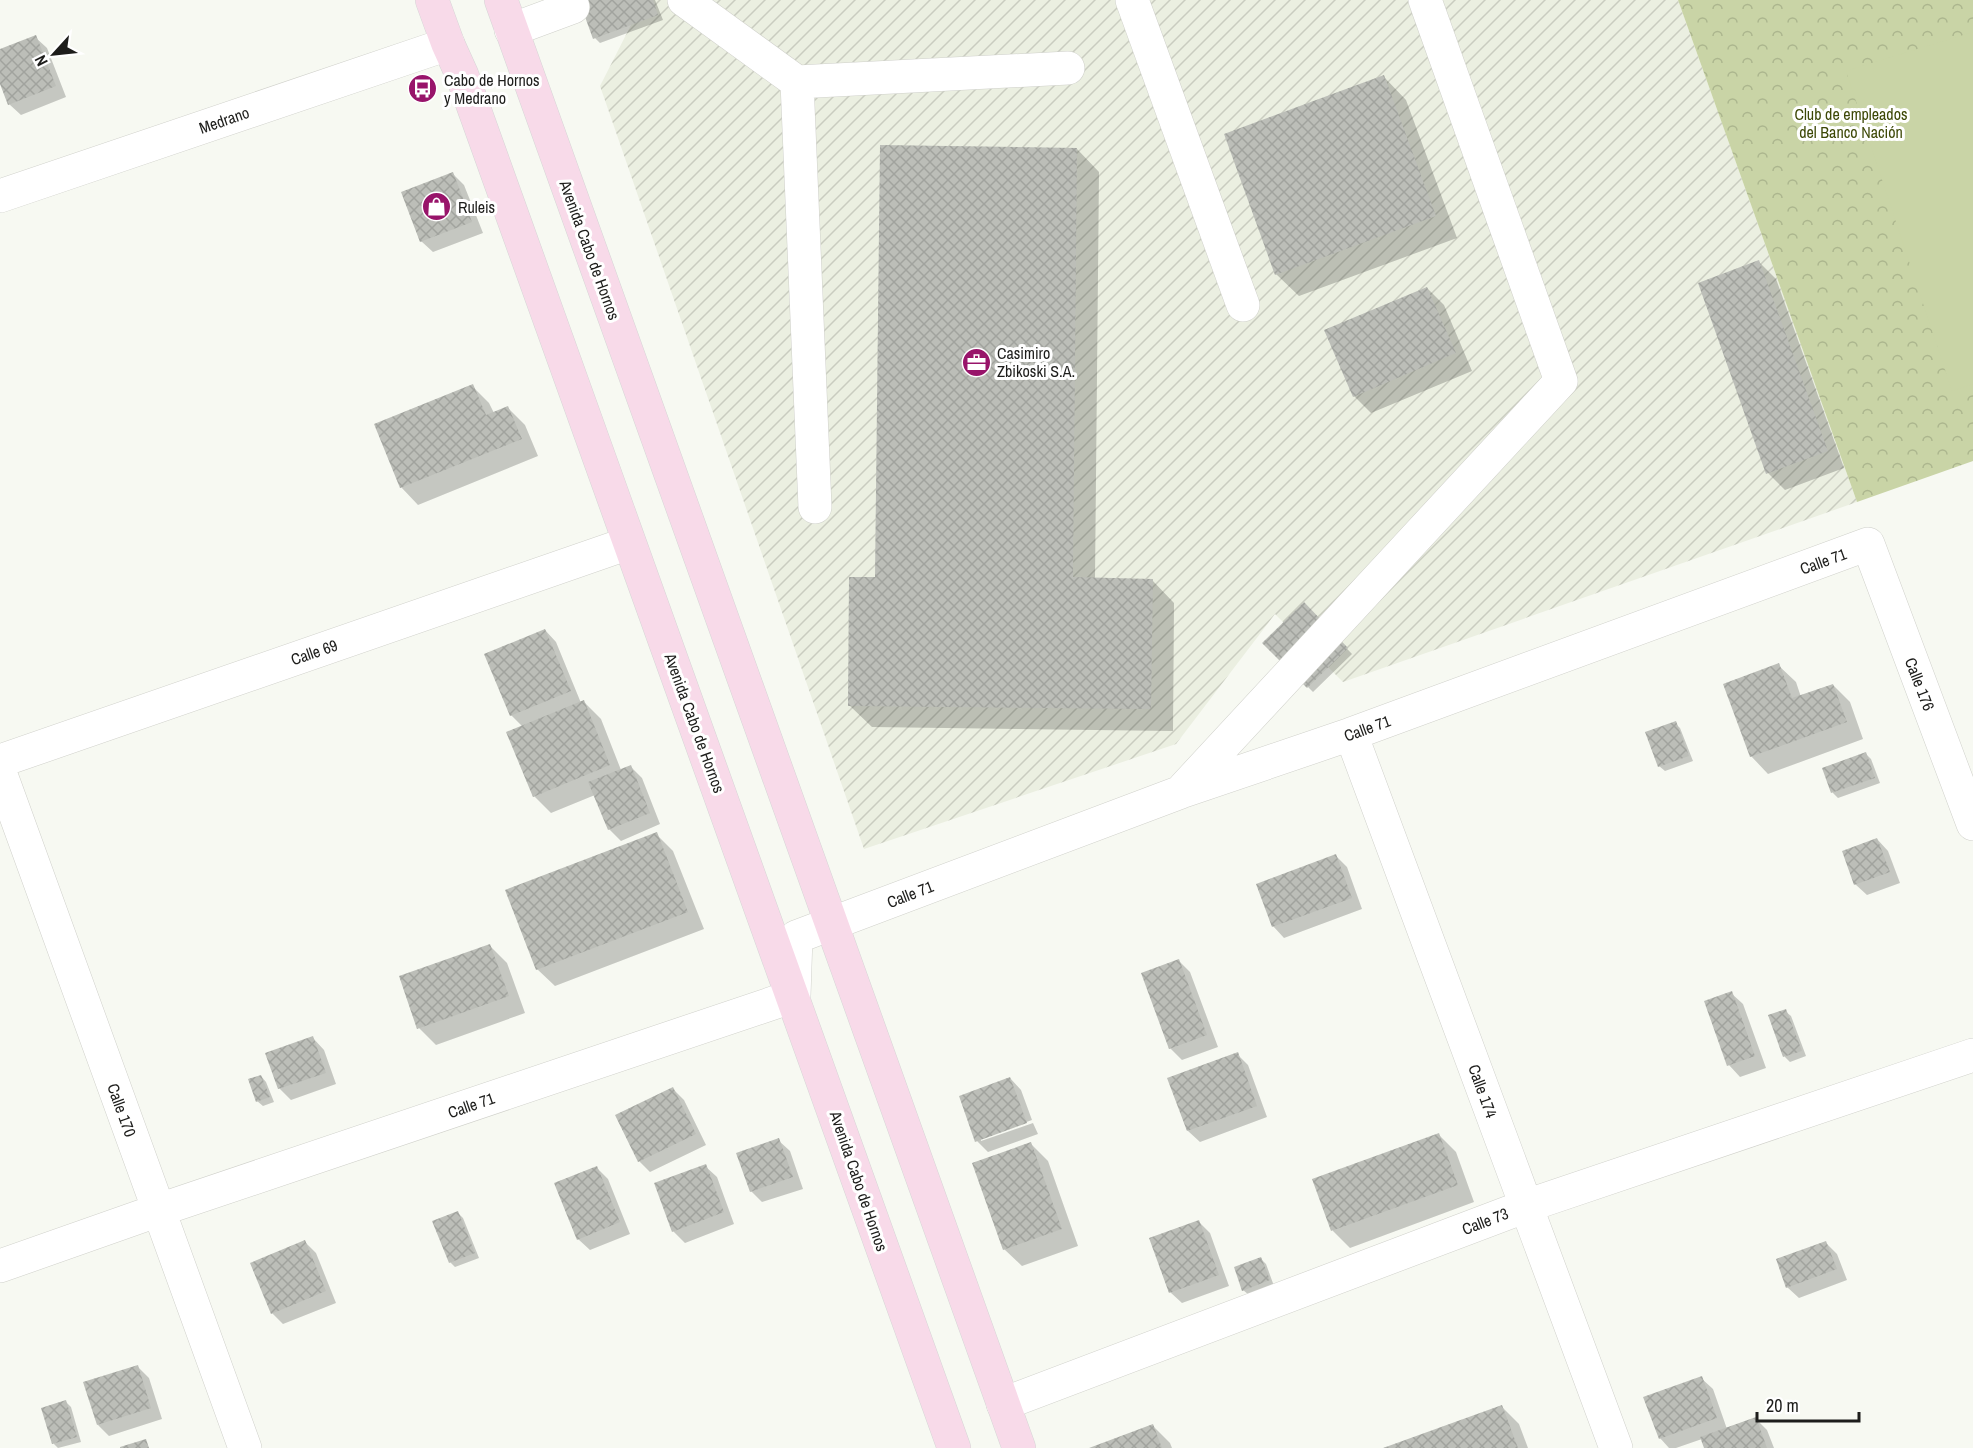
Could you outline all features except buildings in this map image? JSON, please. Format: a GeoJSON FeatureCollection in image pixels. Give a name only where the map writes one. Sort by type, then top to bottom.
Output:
{"type":"FeatureCollection","features":[{"type":"Feature","properties":{"kind":"main road","name":"Avenida Cabo de Hornos"},"geometry":{"type":"LineString","coordinates":[[432,0],[448,45],[462,75],[794,996],[954,1448]]}},
{"type":"Feature","properties":{"kind":"main road","name":"Avenida Cabo de Hornos"},"geometry":{"type":"LineString","coordinates":[[506,15],[1019,1448]]}},
{"type":"Feature","properties":{"kind":"street"},"geometry":{"type":"LineString","coordinates":[[684,0],[797,82],[1068,68]]}},
{"type":"Feature","properties":{"kind":"street"},"geometry":{"type":"LineString","coordinates":[[1132,0],[1243,305]]}},
{"type":"Feature","properties":{"kind":"street"},"geometry":{"type":"LineString","coordinates":[[1180,792],[1561,381],[1425,0]]}},
{"type":"Feature","properties":{"kind":"street"},"geometry":{"type":"LineString","coordinates":[[506,15],[573,7]]}},
{"type":"Feature","properties":{"kind":"street","name":"Medrano"},"geometry":{"type":"LineString","coordinates":[[0,196],[448,45]]}},
{"type":"Feature","properties":{"kind":"street"},"geometry":{"type":"LineString","coordinates":[[797,82],[815,507]]}},
{"type":"Feature","properties":{"kind":"street","name":"Calle 69"},"geometry":{"type":"LineString","coordinates":[[0,761],[629,543]]}},
{"type":"Feature","properties":{"kind":"street","name":"Calle 71"},"geometry":{"type":"LineString","coordinates":[[0,1266],[159,1210],[794,996],[796,937],[1180,792],[1351,734],[1868,544]]}},
{"type":"Feature","properties":{"kind":"street","name":"Calle 176"},"geometry":{"type":"LineString","coordinates":[[1868,544],[1973,824]]}},
{"type":"Feature","properties":{"kind":"street","name":"Calle 174"},"geometry":{"type":"LineString","coordinates":[[1351,734],[1616,1448]]}},
{"type":"Feature","properties":{"kind":"street","name":"Calle 170"},"geometry":{"type":"LineString","coordinates":[[0,772],[245,1448]]}},
{"type":"Feature","properties":{"kind":"street","name":"Calle 73"},"geometry":{"type":"LineString","coordinates":[[1003,1404],[1526,1206],[1973,1055]]}},
{"type":"Feature","properties":{"kind":"shaded area"},"geometry":{"type":"Polygon","coordinates":[[[622,0],[1678,0],[1857,502],[1343,682],[1275,614],[1176,744],[864,849],[600,86],[631,25],[622,0]]]}},
{"type":"Feature","properties":{"kind":"green space","name":"Club de empleados del Banco Nación"},"geometry":{"type":"Polygon","coordinates":[[[1678,0],[1973,0],[1973,461],[1857,502],[1678,0]]]}},
{"type":"Feature","properties":{"kind":"green space"},"geometry":{"type":"Polygon","coordinates":[[[1973,32],[1973,384],[1952,391],[1846,71],[1973,32]]]}},
{"type":"Feature","properties":{"kind":"place","name":"Cabo de Hornos y Medrano"},"geometry":{"type":"Point","coordinates":[423,89]}},
{"type":"Feature","properties":{"kind":"place","name":"Ruleis"},"geometry":{"type":"Point","coordinates":[437,207]}},
{"type":"Feature","properties":{"kind":"place","name":"Casimiro Zbikoski S.A."},"geometry":{"type":"Point","coordinates":[976,362]}}]}
